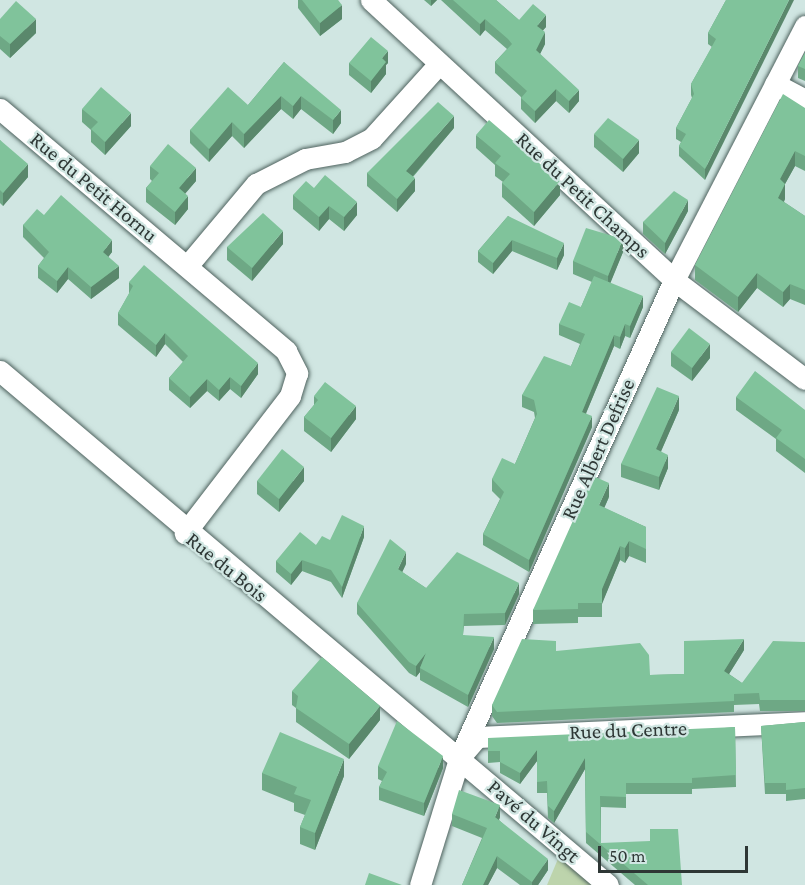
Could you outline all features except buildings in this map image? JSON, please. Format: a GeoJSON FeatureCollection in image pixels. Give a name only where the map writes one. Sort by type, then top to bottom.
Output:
{"type":"FeatureCollection","features":[{"type":"Feature","properties":{"kind":"street","name":"Rue du Petit Champs"},"geometry":{"type":"LineString","coordinates":[[371,0],[437,66],[557,169],[674,280],[805,379]]}},
{"type":"Feature","properties":{"kind":"street","name":"Rue Albert Defrise"},"geometry":{"type":"LineString","coordinates":[[420,885],[460,756],[674,280],[805,26]]}},
{"type":"Feature","properties":{"kind":"street"},"geometry":{"type":"LineString","coordinates":[[188,265],[256,184],[305,159],[345,152],[372,138],[437,66]]}},
{"type":"Feature","properties":{"kind":"street"},"geometry":{"type":"LineString","coordinates":[[775,84],[805,100]]}},
{"type":"Feature","properties":{"kind":"street","name":"Rue du Petit Hornu"},"geometry":{"type":"LineString","coordinates":[[0,109],[188,265],[286,351],[297,373],[290,396],[185,533]]}},
{"type":"Feature","properties":{"kind":"street","name":"Rue du Bois"},"geometry":{"type":"LineString","coordinates":[[0,371],[185,533],[460,756]]}},
{"type":"Feature","properties":{"kind":"street","name":"Rue du Centre"},"geometry":{"type":"LineString","coordinates":[[460,756],[477,736],[805,722]]}},
{"type":"Feature","properties":{"kind":"street","name":"Pavé du Vingt"},"geometry":{"type":"LineString","coordinates":[[460,756],[608,885]]}},
{"type":"Feature","properties":{"kind":"green space"},"geometry":{"type":"Polygon","coordinates":[[[563,847],[608,885],[547,885],[563,847]]]}}]}
